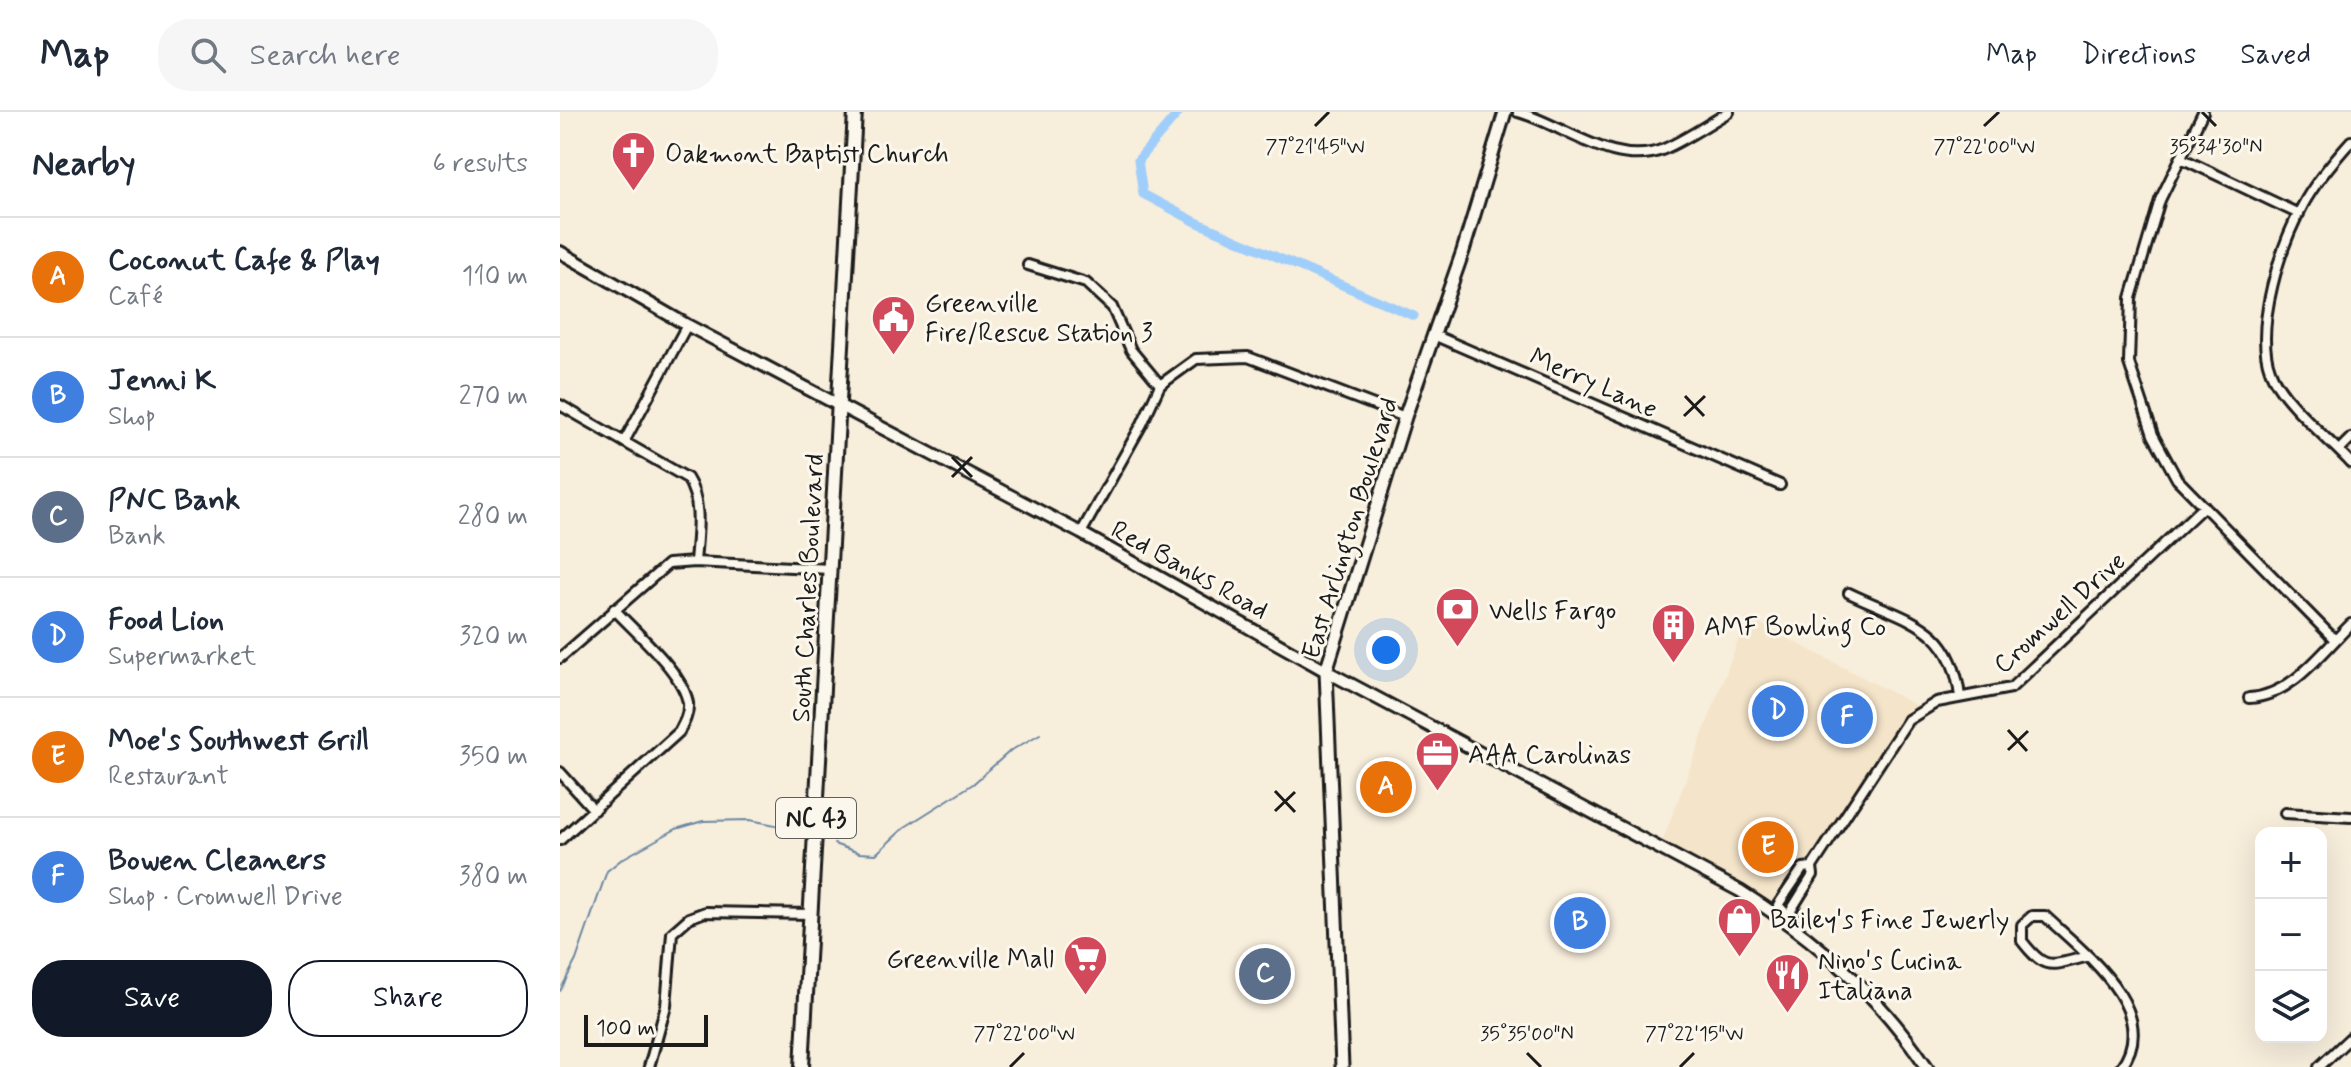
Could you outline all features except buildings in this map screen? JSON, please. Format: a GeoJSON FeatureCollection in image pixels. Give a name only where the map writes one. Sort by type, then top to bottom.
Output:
{"type":"FeatureCollection","features":[{"type":"Feature","properties":{"kind":"main road","name":"South Charles Boulevard"},"geometry":{"type":"LineString","coordinates":[[802,1067],[855,112]]}},
{"type":"Feature","properties":{"kind":"main road","name":"East Arlington Boulevard"},"geometry":{"type":"LineString","coordinates":[[1342,1067],[1326,671],[1405,417],[1436,336],[1505,112]]}},
{"type":"Feature","properties":{"kind":"street"},"geometry":{"type":"LineString","coordinates":[[1518,112],[1623,154],[1664,149],[1729,112]]}},
{"type":"Feature","properties":{"kind":"street"},"geometry":{"type":"LineString","coordinates":[[2203,112],[2160,200],[2131,298],[2129,363],[2153,435],[2177,479],[2335,640]]}},
{"type":"Feature","properties":{"kind":"street"},"geometry":{"type":"LineString","coordinates":[[2351,141],[2299,214],[2270,295],[2263,330],[2270,372],[2284,393],[2351,463]]}},
{"type":"Feature","properties":{"kind":"street"},"geometry":{"type":"LineString","coordinates":[[2181,158],[2299,214]]}},
{"type":"Feature","properties":{"kind":"street","name":"Red Banks Road"},"geometry":{"type":"LineString","coordinates":[[560,252],[687,325],[1081,533],[1326,671],[1740,891],[1798,928],[1879,1003],[1927,1067]]}},
{"type":"Feature","properties":{"kind":"street"},"geometry":{"type":"LineString","coordinates":[[1028,265],[1086,283],[1112,307],[1131,350],[1160,385]]}},
{"type":"Feature","properties":{"kind":"street"},"geometry":{"type":"LineString","coordinates":[[624,442],[687,325]]}},
{"type":"Feature","properties":{"kind":"street","name":"Merry Lane"},"geometry":{"type":"LineString","coordinates":[[1436,336],[1780,485]]}},
{"type":"Feature","properties":{"kind":"street"},"geometry":{"type":"LineString","coordinates":[[1081,533],[1142,424],[1160,385],[1196,359],[1248,357],[1405,417]]}},
{"type":"Feature","properties":{"kind":"street"},"geometry":{"type":"LineString","coordinates":[[560,405],[677,469],[694,489],[698,515],[695,562]]}},
{"type":"Feature","properties":{"kind":"street"},"geometry":{"type":"LineString","coordinates":[[2339,450],[2351,438]]}},
{"type":"Feature","properties":{"kind":"street","name":"Cromwell Drive"},"geometry":{"type":"LineString","coordinates":[[1798,928],[1778,905],[1803,868],[1812,867],[1908,720],[1937,702],[2011,688],[2204,506]]}},
{"type":"Feature","properties":{"kind":"street"},"geometry":{"type":"LineString","coordinates":[[560,658],[660,569],[677,562],[830,569]]}},
{"type":"Feature","properties":{"kind":"street"},"geometry":{"type":"LineString","coordinates":[[1849,593],[1930,632],[1946,646],[1954,662],[1960,697]]}},
{"type":"Feature","properties":{"kind":"street"},"geometry":{"type":"LineString","coordinates":[[560,840],[679,732],[686,718],[688,703],[672,672],[614,609]]}},
{"type":"Feature","properties":{"kind":"street"},"geometry":{"type":"LineString","coordinates":[[2249,698],[2266,697],[2288,686],[2351,624]]}},
{"type":"Feature","properties":{"kind":"street"},"geometry":{"type":"LineString","coordinates":[[560,772],[594,810]]}},
{"type":"Feature","properties":{"kind":"street"},"geometry":{"type":"LineString","coordinates":[[2285,813],[2351,817]]}},
{"type":"Feature","properties":{"kind":"street"},"geometry":{"type":"LineString","coordinates":[[649,1067],[666,1006],[672,933],[689,918],[705,912],[812,914]]}},
{"type":"Feature","properties":{"kind":"street"},"geometry":{"type":"LineString","coordinates":[[2086,957],[2048,966],[2041,964],[2022,941],[2022,925],[2032,916],[2045,916],[2086,957],[2129,1005],[2134,1021],[2132,1047],[2121,1067]]}},
{"type":"Feature","properties":{"kind":"street"},"geometry":{"type":"LineString","coordinates":[[2322,1066],[2351,1037]]}},
{"type":"Feature","properties":{"kind":"shaded area"},"geometry":{"type":"Polygon","coordinates":[[[1747,617],[1923,709],[1908,721],[1812,867],[1803,868],[1773,912],[1660,848],[1747,617]]]}},
{"type":"Feature","properties":{"kind":"waterway"},"geometry":{"type":"LineString","coordinates":[[1179,112],[1138,160],[1143,194],[1196,222],[1414,316]]}},
{"type":"Feature","properties":{"kind":"waterway"},"geometry":{"type":"LineString","coordinates":[[834,844],[859,853],[876,854],[905,827],[973,784],[1010,751],[1040,734]]}},
{"type":"Feature","properties":{"kind":"waterway"},"geometry":{"type":"LineString","coordinates":[[560,991],[576,960],[607,871],[622,859],[676,829],[703,821],[750,820],[795,829]]}},
{"type":"Feature","properties":{"kind":"place","name":"Oakmont Baptist Church"},"geometry":{"type":"Point","coordinates":[634,192]}},
{"type":"Feature","properties":{"kind":"place","name":"Greenville Fire/Rescue Station 3"},"geometry":{"type":"Point","coordinates":[894,356]}},
{"type":"Feature","properties":{"kind":"place","name":"Wells Fargo"},"geometry":{"type":"Point","coordinates":[1458,649]}},
{"type":"Feature","properties":{"kind":"place","name":"AMF Bowling Co"},"geometry":{"type":"Point","coordinates":[1673,665]}},
{"type":"Feature","properties":{"kind":"place","name":"Food Lion"},"geometry":{"type":"Point","coordinates":[1778,711]}},
{"type":"Feature","properties":{"kind":"place","name":"Bowen Cleaners"},"geometry":{"type":"Point","coordinates":[1847,718]}},
{"type":"Feature","properties":{"kind":"place","name":"Coconut Cafe & Play"},"geometry":{"type":"Point","coordinates":[1386,787]}},
{"type":"Feature","properties":{"kind":"place","name":"AAA Carolinas"},"geometry":{"type":"Point","coordinates":[1437,793]}},
{"type":"Feature","properties":{"kind":"place","name":"Moe's Southwest Grill"},"geometry":{"type":"Point","coordinates":[1768,847]}},
{"type":"Feature","properties":{"kind":"place","name":"Jenni K"},"geometry":{"type":"Point","coordinates":[1580,923]}},
{"type":"Feature","properties":{"kind":"place","name":"Bailey's Fine Jewerly"},"geometry":{"type":"Point","coordinates":[1739,958]}},
{"type":"Feature","properties":{"kind":"place","name":"PNC Bank"},"geometry":{"type":"Point","coordinates":[1265,974]}},
{"type":"Feature","properties":{"kind":"place","name":"Greenville Mall"},"geometry":{"type":"Point","coordinates":[1085,997]}},
{"type":"Feature","properties":{"kind":"place","name":"Nino's Cucina Italiana"},"geometry":{"type":"Point","coordinates":[1787,1014]}}]}
